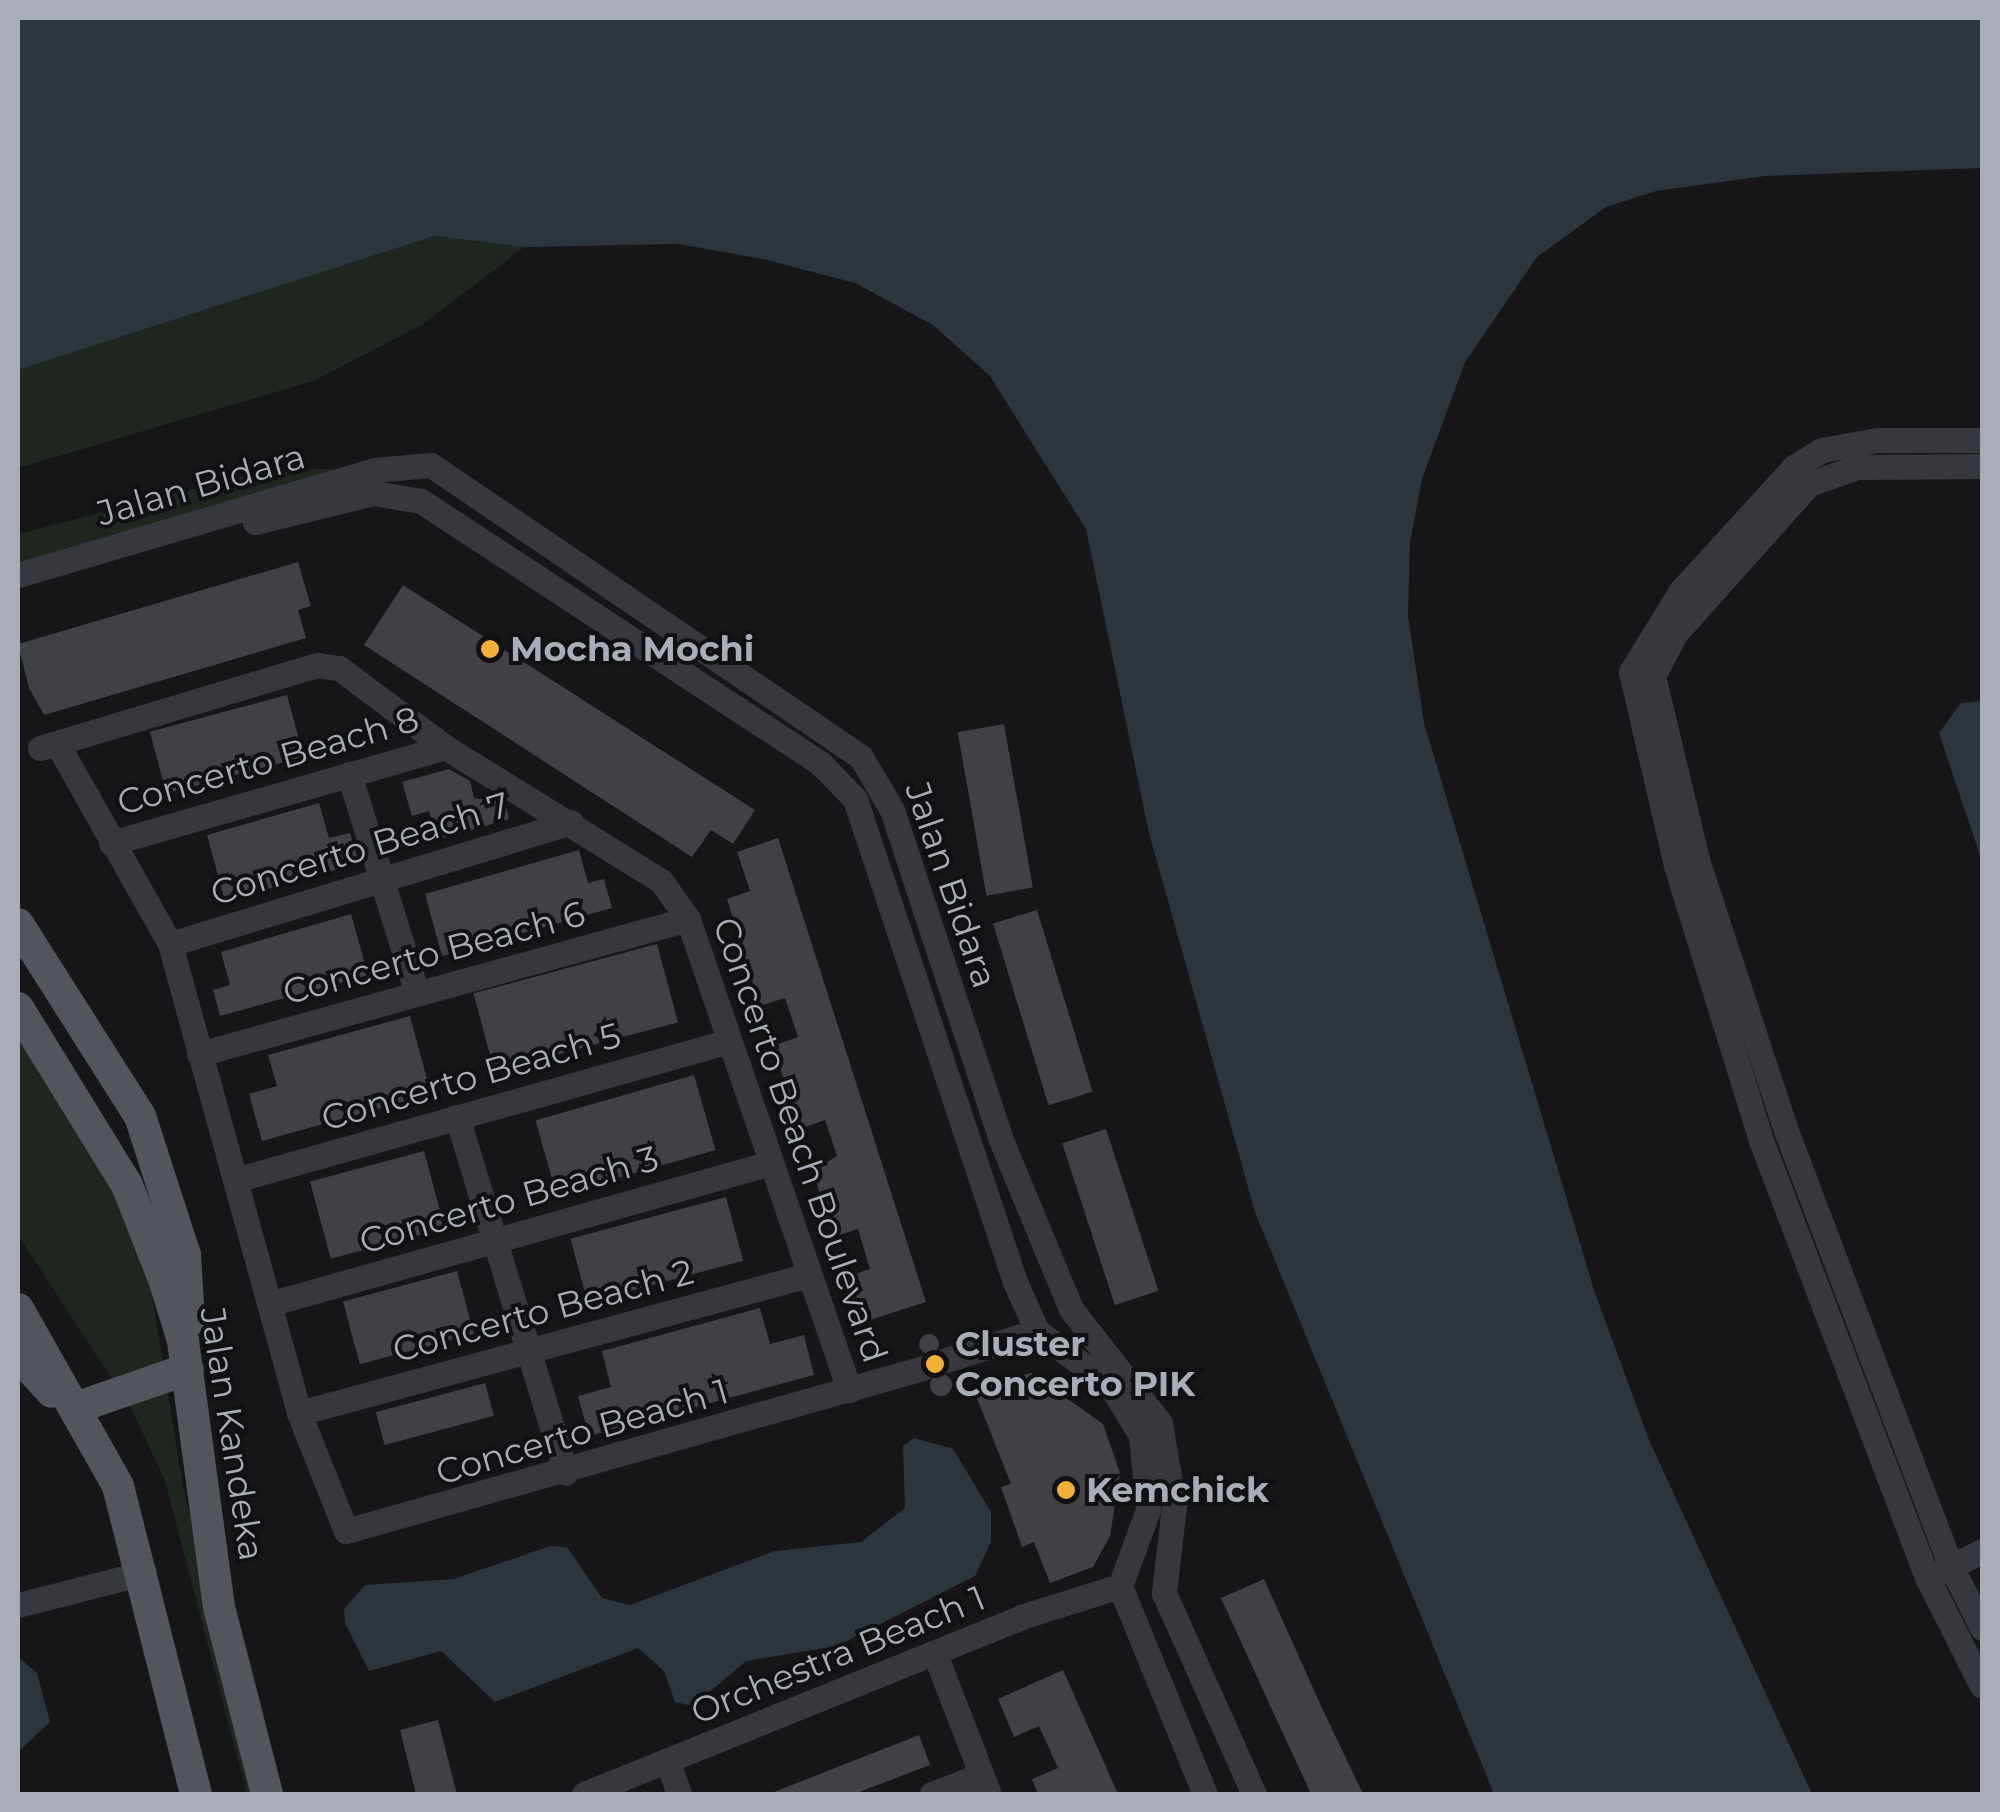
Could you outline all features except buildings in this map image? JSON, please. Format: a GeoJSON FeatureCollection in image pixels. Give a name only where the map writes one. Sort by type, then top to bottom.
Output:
{"type":"FeatureCollection","features":[{"type":"Feature","properties":{"kind":"main road"},"geometry":{"type":"LineString","coordinates":[[18,924],[120,1079],[166,1183],[186,1255],[189,1380],[86,1421]]}},
{"type":"Feature","properties":{"kind":"main road","name":"Jalan Kandeka"},"geometry":{"type":"LineString","coordinates":[[18,1008],[48,1049],[127,1185],[189,1380],[219,1606],[268,1794]]}},
{"type":"Feature","properties":{"kind":"main road"},"geometry":{"type":"LineString","coordinates":[[18,1309],[86,1421],[144,1572],[196,1794]]}},
{"type":"Feature","properties":{"kind":"main road"},"geometry":{"type":"LineString","coordinates":[[18,1355],[86,1421]]}},
{"type":"Feature","properties":{"kind":"street"},"geometry":{"type":"LineString","coordinates":[[1982,440],[1876,440],[1822,450],[1794,467],[1680,592],[1631,672],[1676,869],[1762,1143],[1939,1572],[1982,1628]]}},
{"type":"Feature","properties":{"kind":"street"},"geometry":{"type":"LineString","coordinates":[[421,500],[431,465]]}},
{"type":"Feature","properties":{"kind":"street","name":"Jalan Bidara"},"geometry":{"type":"LineString","coordinates":[[18,575],[374,470],[431,465],[839,736],[880,783],[960,1015],[1071,1309],[1086,1338],[1146,1394],[1170,1449],[1164,1594],[1254,1794]]}},
{"type":"Feature","properties":{"kind":"street"},"geometry":{"type":"LineString","coordinates":[[1982,466],[1856,466],[1808,484],[1675,634],[1653,676],[1698,863],[1939,1572],[1982,1686]]}},
{"type":"Feature","properties":{"kind":"street","name":"Jalan Bidara"},"geometry":{"type":"LineString","coordinates":[[18,590],[374,493],[421,500],[821,764],[855,799],[1037,1331]]}},
{"type":"Feature","properties":{"kind":"street","name":"Concerto Beach Boulevard"},"geometry":{"type":"LineString","coordinates":[[111,844],[49,746],[317,665],[339,668],[445,746],[662,881],[688,919],[805,1276],[849,1390]]}},
{"type":"Feature","properties":{"kind":"street","name":"Concerto Beach 8"},"geometry":{"type":"LineString","coordinates":[[111,844],[445,746]]}},
{"type":"Feature","properties":{"kind":"street"},"geometry":{"type":"LineString","coordinates":[[350,774],[417,994]]}},
{"type":"Feature","properties":{"kind":"street"},"geometry":{"type":"LineString","coordinates":[[855,799],[880,783]]}},
{"type":"Feature","properties":{"kind":"street","name":"Concerto Beach 7"},"geometry":{"type":"LineString","coordinates":[[170,944],[571,822]]}},
{"type":"Feature","properties":{"kind":"street"},"geometry":{"type":"LineString","coordinates":[[111,844],[170,944],[299,1413]]}},
{"type":"Feature","properties":{"kind":"street","name":"Concerto Beach 6"},"geometry":{"type":"LineString","coordinates":[[198,1054],[688,919]]}},
{"type":"Feature","properties":{"kind":"street"},"geometry":{"type":"LineString","coordinates":[[931,1023],[960,1015]]}},
{"type":"Feature","properties":{"kind":"street","name":"Concerto Beach 5"},"geometry":{"type":"LineString","coordinates":[[235,1180],[726,1042]]}},
{"type":"Feature","properties":{"kind":"street"},"geometry":{"type":"LineString","coordinates":[[457,1118],[566,1473]]}},
{"type":"Feature","properties":{"kind":"street","name":"Concerto Beach 3"},"geometry":{"type":"LineString","coordinates":[[269,1304],[767,1164]]}},
{"type":"Feature","properties":{"kind":"street","name":"Concerto Beach 2"},"geometry":{"type":"LineString","coordinates":[[299,1413],[805,1276]]}},
{"type":"Feature","properties":{"kind":"street"},"geometry":{"type":"LineString","coordinates":[[1037,1331],[1110,1385],[1141,1435],[1148,1510],[1120,1586],[1137,1636],[1205,1794]]}},
{"type":"Feature","properties":{"kind":"street","name":"Concerto Beach 1"},"geometry":{"type":"LineString","coordinates":[[299,1413],[337,1522],[346,1531],[404,1520],[1037,1331]]}},
{"type":"Feature","properties":{"kind":"street"},"geometry":{"type":"LineString","coordinates":[[1939,1572],[1982,1552]]}},
{"type":"Feature","properties":{"kind":"street"},"geometry":{"type":"LineString","coordinates":[[18,1604],[144,1572]]}},
{"type":"Feature","properties":{"kind":"street","name":"Orchestra Beach 1"},"geometry":{"type":"LineString","coordinates":[[584,1794],[934,1654],[1120,1586]]}},
{"type":"Feature","properties":{"kind":"street"},"geometry":{"type":"LineString","coordinates":[[1137,1636],[1176,1620]]}},
{"type":"Feature","properties":{"kind":"street"},"geometry":{"type":"LineString","coordinates":[[932,1794],[985,1785],[934,1654]]}},
{"type":"Feature","properties":{"kind":"street"},"geometry":{"type":"LineString","coordinates":[[668,1762],[679,1794]]}},
{"type":"Feature","properties":{"kind":"shaded area"},"geometry":{"type":"Polygon","coordinates":[[[18,18],[1982,18],[1982,168],[1765,176],[1656,191],[1606,207],[1537,257],[1465,362],[1422,479],[1410,542],[1408,616],[1424,723],[1594,1290],[1649,1440],[1812,1794],[1494,1794],[1255,1212],[1149,833],[1086,529],[990,376],[933,325],[855,283],[763,259],[678,244],[524,247],[434,236],[18,370],[18,18]]]}},
{"type":"Feature","properties":{"kind":"shaded area"},"geometry":{"type":"Polygon","coordinates":[[[433,236],[524,247],[422,325],[313,381],[18,468],[18,370],[433,236]]]}},
{"type":"Feature","properties":{"kind":"shaded area"},"geometry":{"type":"Polygon","coordinates":[[[271,469],[350,469],[18,563],[18,534],[271,469]]]}},
{"type":"Feature","properties":{"kind":"shaded area"},"geometry":{"type":"Polygon","coordinates":[[[1982,701],[1982,861],[1939,733],[1961,703],[1982,701]]]}},
{"type":"Feature","properties":{"kind":"shaded area"},"geometry":{"type":"Polygon","coordinates":[[[18,1020],[88,1127],[149,1277],[183,1487],[259,1794],[247,1794],[165,1481],[132,1410],[18,1235],[18,1020]]]}},
{"type":"Feature","properties":{"kind":"shaded area"},"geometry":{"type":"Polygon","coordinates":[[[914,1438],[953,1449],[991,1512],[991,1542],[975,1576],[837,1646],[746,1661],[693,1706],[675,1702],[664,1671],[638,1648],[495,1702],[441,1651],[369,1671],[345,1623],[344,1609],[365,1585],[454,1579],[550,1546],[567,1547],[602,1598],[630,1605],[775,1551],[861,1542],[905,1508],[903,1446],[914,1438]]]}},
{"type":"Feature","properties":{"kind":"shaded area"},"geometry":{"type":"Polygon","coordinates":[[[18,1657],[37,1673],[50,1722],[18,1752],[18,1657]]]}},
{"type":"Feature","properties":{"kind":"place","name":"Mocha Mochi"},"geometry":{"type":"Point","coordinates":[490,649]}},
{"type":"Feature","properties":{"kind":"place","name":"Cluster Concerto PIK"},"geometry":{"type":"Point","coordinates":[935,1364]}},
{"type":"Feature","properties":{"kind":"place","name":"Kemchick"},"geometry":{"type":"Point","coordinates":[1066,1490]}}]}
